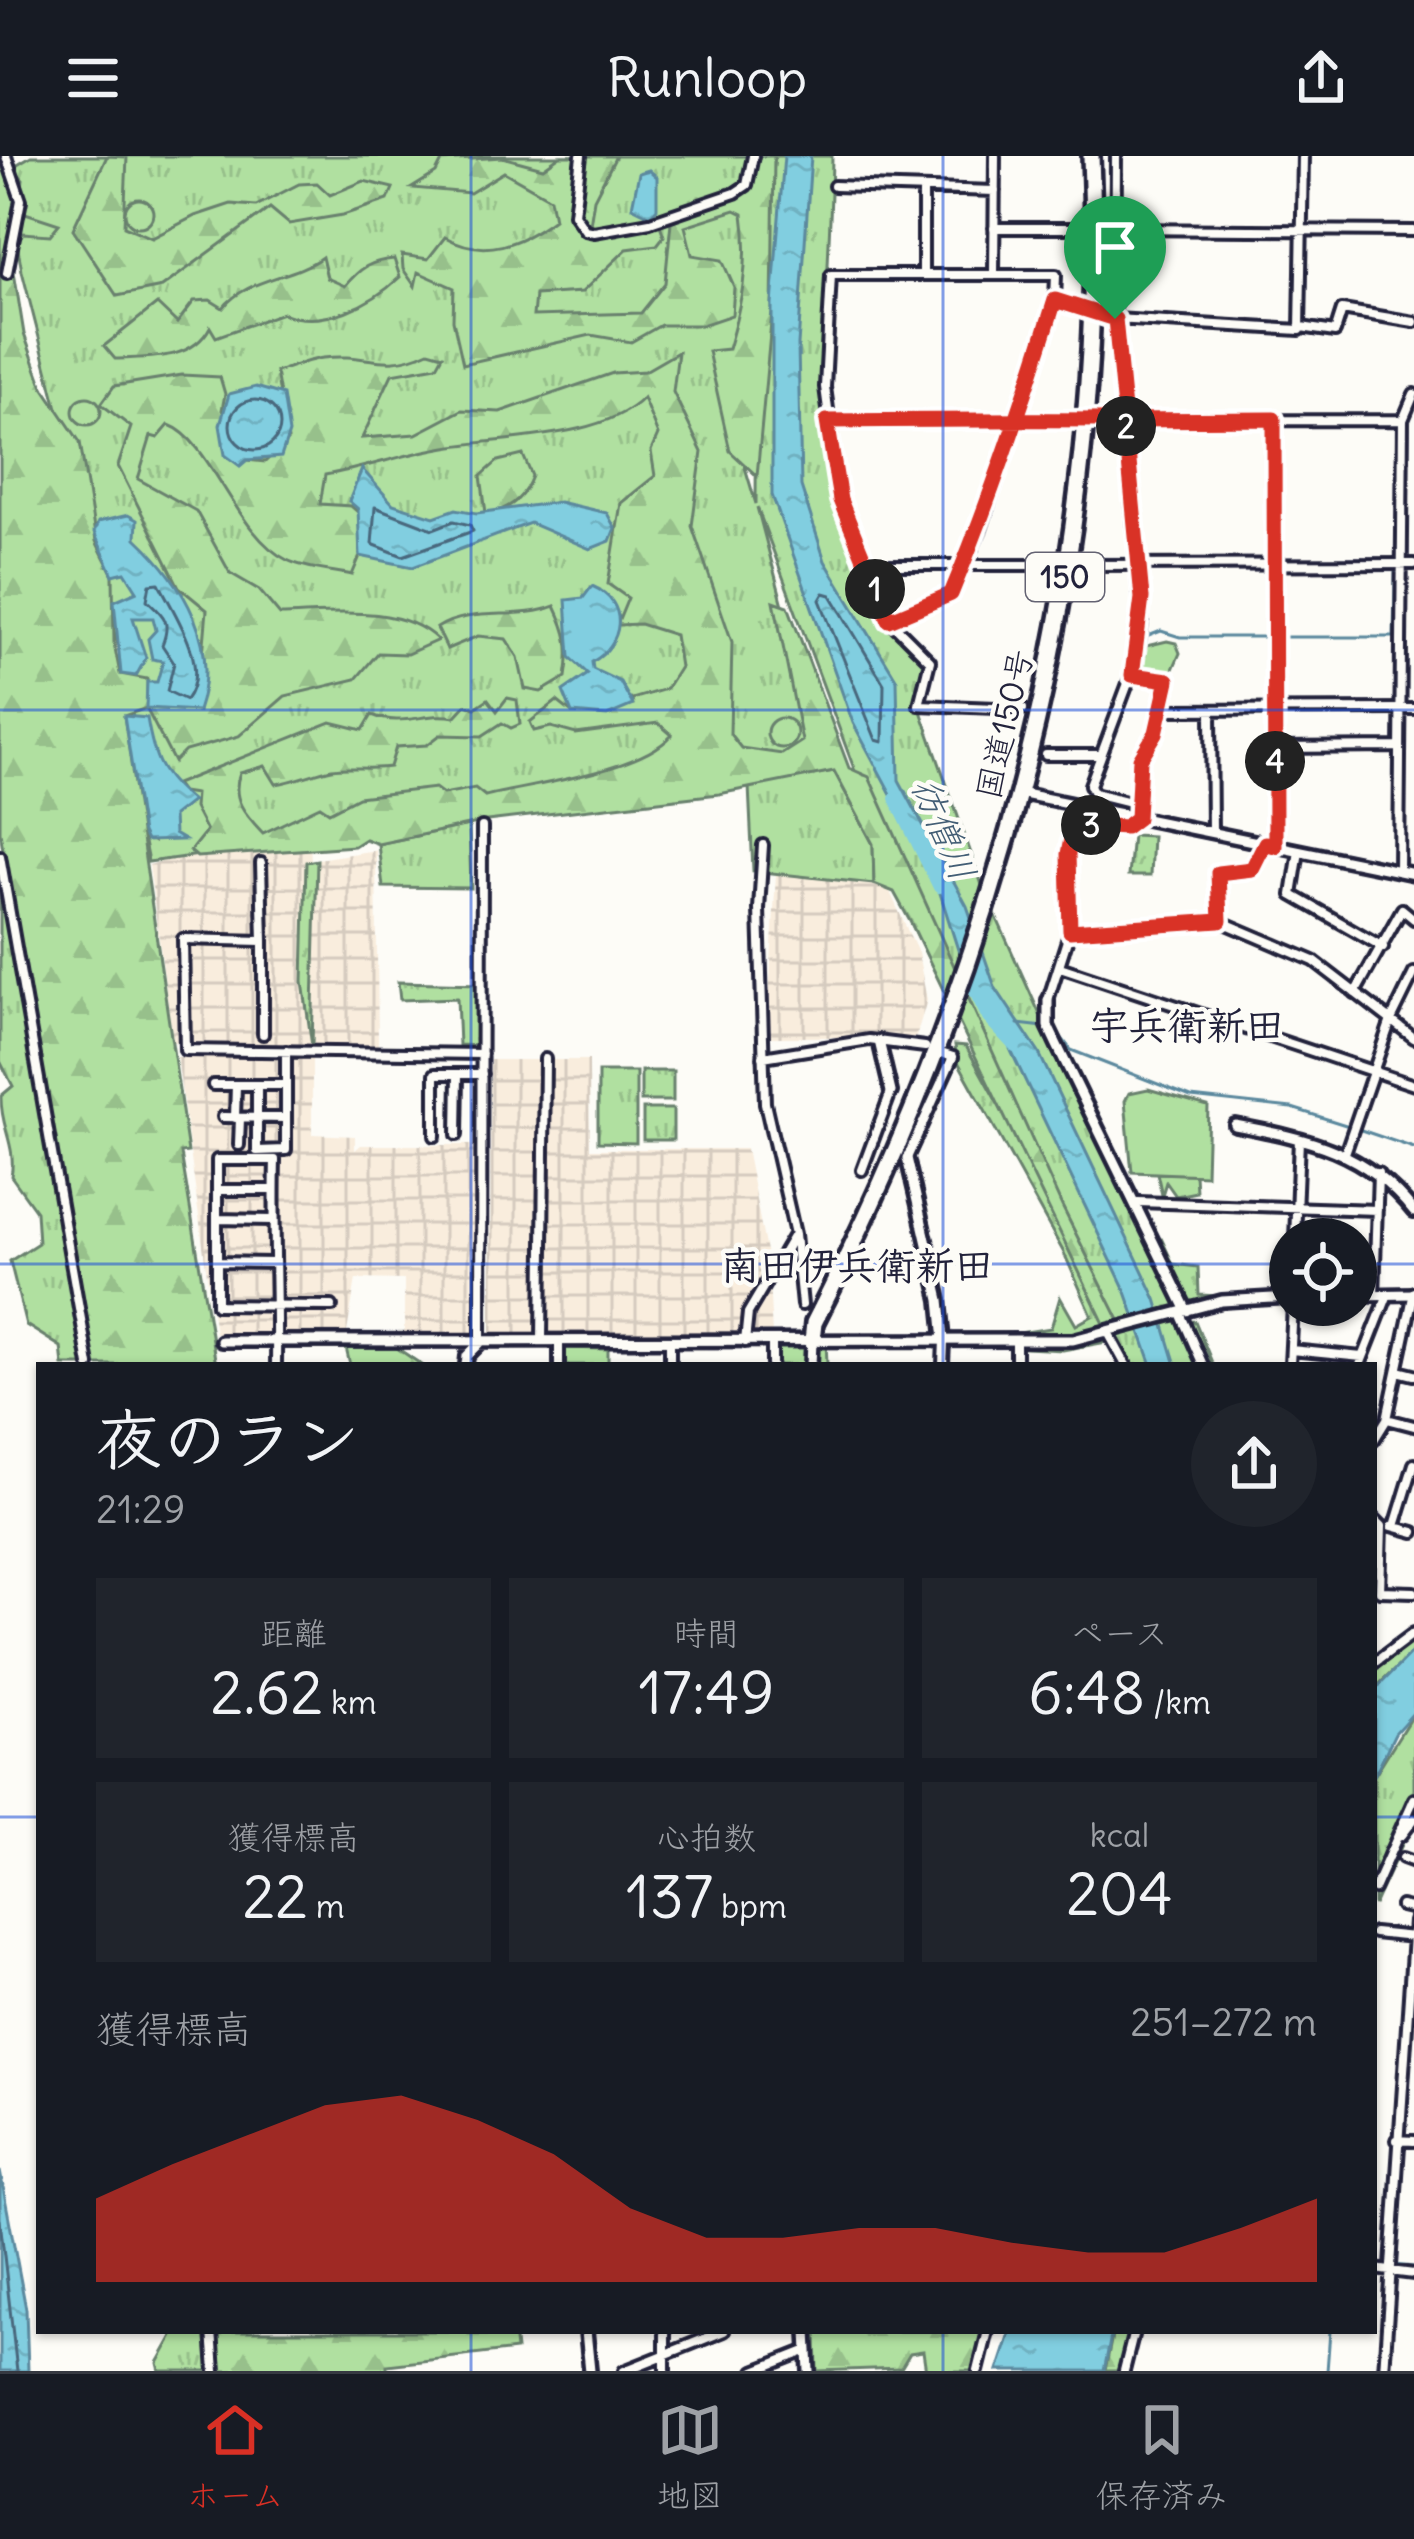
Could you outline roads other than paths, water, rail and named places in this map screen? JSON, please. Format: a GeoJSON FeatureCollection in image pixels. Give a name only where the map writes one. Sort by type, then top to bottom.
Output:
{"type":"FeatureCollection","features":[{"type":"Feature","properties":{"kind":"highway","name":"国道150号"},"geometry":{"type":"LineString","coordinates":[[812,1341],[814,1323],[874,1201],[950,1016],[985,917],[1019,793],[1054,641],[1086,419],[1091,156]]}},
{"type":"Feature","properties":{"kind":"street"},"geometry":{"type":"LineString","coordinates":[[6,156],[21,200],[7,272]]}},
{"type":"Feature","properties":{"kind":"street"},"geometry":{"type":"LineString","coordinates":[[581,156],[574,214],[585,230],[594,232],[650,222],[736,193],[747,184],[753,156]]}},
{"type":"Feature","properties":{"kind":"street"},"geometry":{"type":"LineString","coordinates":[[994,275],[995,156]]}},
{"type":"Feature","properties":{"kind":"street"},"geometry":{"type":"LineString","coordinates":[[1116,156],[1115,317],[1142,623],[1132,675],[1090,785],[1094,793],[1138,805]]}},
{"type":"Feature","properties":{"kind":"street"},"geometry":{"type":"LineString","coordinates":[[1055,300],[1115,317],[1296,332],[1301,327],[1303,156]]}},
{"type":"Feature","properties":{"kind":"street"},"geometry":{"type":"LineString","coordinates":[[834,186],[995,191]]}},
{"type":"Feature","properties":{"kind":"street"},"geometry":{"type":"LineString","coordinates":[[923,189],[923,275]]}},
{"type":"Feature","properties":{"kind":"street"},"geometry":{"type":"LineString","coordinates":[[994,228],[1093,229]]}},
{"type":"Feature","properties":{"kind":"street"},"geometry":{"type":"LineString","coordinates":[[1115,229],[1414,231]]}},
{"type":"Feature","properties":{"kind":"street"},"geometry":{"type":"LineString","coordinates":[[889,620],[951,594],[981,529],[1017,420],[1055,300],[1056,275],[831,275],[827,421],[840,500],[889,620],[930,661],[922,709],[1023,709]]}},
{"type":"Feature","properties":{"kind":"street"},"geometry":{"type":"LineString","coordinates":[[1301,327],[1335,332],[1342,310],[1414,322]]}},
{"type":"Feature","properties":{"kind":"street"},"geometry":{"type":"LineString","coordinates":[[1399,870],[1398,564],[1403,420],[1414,394]]}},
{"type":"Feature","properties":{"kind":"street"},"geometry":{"type":"LineString","coordinates":[[1220,921],[1218,873],[1252,869],[1270,844],[1275,748],[1274,419]]}},
{"type":"Feature","properties":{"kind":"street"},"geometry":{"type":"LineString","coordinates":[[827,421],[1403,420]]}},
{"type":"Feature","properties":{"kind":"street"},"geometry":{"type":"LineString","coordinates":[[1078,565],[1414,564]]}},
{"type":"Feature","properties":{"kind":"street"},"geometry":{"type":"LineString","coordinates":[[864,565],[1048,565]]}},
{"type":"Feature","properties":{"kind":"street"},"geometry":{"type":"LineString","coordinates":[[1132,675],[1168,680],[1162,710],[1140,759],[1137,818],[1125,827],[1079,824],[1073,829],[1068,854],[1070,931],[1046,1016],[1138,1202],[1202,1362]]}},
{"type":"Feature","properties":{"kind":"street"},"geometry":{"type":"LineString","coordinates":[[1162,710],[1414,709]]}},
{"type":"Feature","properties":{"kind":"street"},"geometry":{"type":"LineString","coordinates":[[1211,710],[1212,832]]}},
{"type":"Feature","properties":{"kind":"street"},"geometry":{"type":"LineString","coordinates":[[1275,748],[1399,747]]}},
{"type":"Feature","properties":{"kind":"street"},"geometry":{"type":"LineString","coordinates":[[1046,755],[1101,755]]}},
{"type":"Feature","properties":{"kind":"street"},"geometry":{"type":"LineString","coordinates":[[1019,793],[1414,874]]}},
{"type":"Feature","properties":{"kind":"street"},"geometry":{"type":"LineString","coordinates":[[466,1362],[481,1342],[482,827]]}},
{"type":"Feature","properties":{"kind":"street"},"geometry":{"type":"LineString","coordinates":[[763,845],[765,1103],[795,1234],[802,1305]]}},
{"type":"Feature","properties":{"kind":"street"},"geometry":{"type":"LineString","coordinates":[[1299,850],[1292,895],[1383,947]]}},
{"type":"Feature","properties":{"kind":"street"},"geometry":{"type":"LineString","coordinates":[[0,856],[87,1362]]}},
{"type":"Feature","properties":{"kind":"street"},"geometry":{"type":"LineString","coordinates":[[261,863],[263,1034]]}},
{"type":"Feature","properties":{"kind":"street"},"geometry":{"type":"LineString","coordinates":[[1355,993],[1402,909],[1414,919]]}},
{"type":"Feature","properties":{"kind":"street"},"geometry":{"type":"LineString","coordinates":[[1070,931],[1220,921],[1313,961],[1414,1038]]}},
{"type":"Feature","properties":{"kind":"street"},"geometry":{"type":"LineString","coordinates":[[263,941],[183,939],[185,1050],[482,1054]]}},
{"type":"Feature","properties":{"kind":"street"},"geometry":{"type":"LineString","coordinates":[[1060,967],[1414,1085]]}},
{"type":"Feature","properties":{"kind":"street"},"geometry":{"type":"LineString","coordinates":[[1344,1157],[1391,1020],[1414,973]]}},
{"type":"Feature","properties":{"kind":"street"},"geometry":{"type":"LineString","coordinates":[[763,1057],[879,1040],[925,1047]]}},
{"type":"Feature","properties":{"kind":"street"},"geometry":{"type":"LineString","coordinates":[[862,1170],[891,1092],[879,1040]]}},
{"type":"Feature","properties":{"kind":"street"},"geometry":{"type":"LineString","coordinates":[[257,1085],[257,1150],[286,1150],[286,1051]]}},
{"type":"Feature","properties":{"kind":"street"},"geometry":{"type":"LineString","coordinates":[[943,1362],[940,1300],[907,1158],[953,1057],[944,1054]]}},
{"type":"Feature","properties":{"kind":"street"},"geometry":{"type":"LineString","coordinates":[[542,1342],[544,1059]]}},
{"type":"Feature","properties":{"kind":"street"},"geometry":{"type":"LineString","coordinates":[[435,1136],[435,1074],[482,1074]]}},
{"type":"Feature","properties":{"kind":"street"},"geometry":{"type":"LineString","coordinates":[[457,1135],[458,1074]]}},
{"type":"Feature","properties":{"kind":"street"},"geometry":{"type":"LineString","coordinates":[[213,1085],[285,1084]]}},
{"type":"Feature","properties":{"kind":"street"},"geometry":{"type":"LineString","coordinates":[[236,1085],[239,1145]]}},
{"type":"Feature","properties":{"kind":"street"},"geometry":{"type":"LineString","coordinates":[[223,1118],[286,1118]]}},
{"type":"Feature","properties":{"kind":"street"},"geometry":{"type":"LineString","coordinates":[[1235,1125],[1298,1137],[1378,1172],[1414,1212]]}},
{"type":"Feature","properties":{"kind":"street"},"geometry":{"type":"LineString","coordinates":[[1296,1218],[1298,1137]]}},
{"type":"Feature","properties":{"kind":"street"},"geometry":{"type":"LineString","coordinates":[[276,1362],[276,1341],[275,1306],[273,1220],[275,1160],[217,1160],[217,1305],[275,1306],[332,1306]]}},
{"type":"Feature","properties":{"kind":"street"},"geometry":{"type":"LineString","coordinates":[[1377,1218],[1378,1172]]}},
{"type":"Feature","properties":{"kind":"street"},"geometry":{"type":"LineString","coordinates":[[217,1190],[274,1190]]}},
{"type":"Feature","properties":{"kind":"street"},"geometry":{"type":"LineString","coordinates":[[1138,1202],[1377,1210]]}},
{"type":"Feature","properties":{"kind":"street"},"geometry":{"type":"LineString","coordinates":[[217,1220],[273,1220]]}},
{"type":"Feature","properties":{"kind":"street"},"geometry":{"type":"LineString","coordinates":[[745,1342],[748,1313],[795,1234]]}},
{"type":"Feature","properties":{"kind":"street"},"geometry":{"type":"LineString","coordinates":[[217,1262],[274,1263]]}},
{"type":"Feature","properties":{"kind":"street"},"geometry":{"type":"LineString","coordinates":[[1377,1294],[1414,1293],[1387,1419],[1377,1433]]}},
{"type":"Feature","properties":{"kind":"street"},"geometry":{"type":"LineString","coordinates":[[1291,1350],[1361,1361],[1388,1294]]}},
{"type":"Feature","properties":{"kind":"street"},"geometry":{"type":"LineString","coordinates":[[221,1340],[1016,1340],[1109,1334],[1241,1298],[1269,1300]]}},
{"type":"Feature","properties":{"kind":"street"},"geometry":{"type":"LineString","coordinates":[[1290,1362],[1291,1326]]}},
{"type":"Feature","properties":{"kind":"street"},"geometry":{"type":"LineString","coordinates":[[1109,1334],[1124,1362]]}},
{"type":"Feature","properties":{"kind":"street"},"geometry":{"type":"LineString","coordinates":[[1016,1340],[1016,1362]]}},
{"type":"Feature","properties":{"kind":"street"},"geometry":{"type":"LineString","coordinates":[[811,1362],[812,1341]]}},
{"type":"Feature","properties":{"kind":"street"},"geometry":{"type":"LineString","coordinates":[[559,1342],[559,1362]]}},
{"type":"Feature","properties":{"kind":"street"},"geometry":{"type":"LineString","coordinates":[[670,1342],[670,1362]]}},
{"type":"Feature","properties":{"kind":"street"},"geometry":{"type":"LineString","coordinates":[[772,1342],[772,1362]]}},
{"type":"Feature","properties":{"kind":"street"},"geometry":{"type":"LineString","coordinates":[[1398,1371],[1414,1375]]}},
{"type":"Feature","properties":{"kind":"street"},"geometry":{"type":"LineString","coordinates":[[1387,1419],[1414,1426]]}},
{"type":"Feature","properties":{"kind":"street"},"geometry":{"type":"LineString","coordinates":[[1395,1526],[1414,1464]]}},
{"type":"Feature","properties":{"kind":"street"},"geometry":{"type":"LineString","coordinates":[[1377,1521],[1414,1532]]}},
{"type":"Feature","properties":{"kind":"street"},"geometry":{"type":"LineString","coordinates":[[1382,1526],[1380,1591],[1414,1592]]}},
{"type":"Feature","properties":{"kind":"street"},"geometry":{"type":"LineString","coordinates":[[1377,1661],[1414,1633]]}},
{"type":"Feature","properties":{"kind":"street"},"geometry":{"type":"LineString","coordinates":[[1386,1869],[1414,1799]]}},
{"type":"Feature","properties":{"kind":"street"},"geometry":{"type":"LineString","coordinates":[[1377,1884],[1414,1819]]}},
{"type":"Feature","properties":{"kind":"street"},"geometry":{"type":"LineString","coordinates":[[1403,1858],[1414,1862]]}},
{"type":"Feature","properties":{"kind":"street"},"geometry":{"type":"LineString","coordinates":[[1401,1906],[1414,1909]]}},
{"type":"Feature","properties":{"kind":"street"},"geometry":{"type":"LineString","coordinates":[[1384,2371],[1414,1921]]}},
{"type":"Feature","properties":{"kind":"street"},"geometry":{"type":"LineString","coordinates":[[1377,1933],[1412,1937]]}},
{"type":"Feature","properties":{"kind":"street"},"geometry":{"type":"LineString","coordinates":[[1397,2140],[1414,2141]]}},
{"type":"Feature","properties":{"kind":"street"},"geometry":{"type":"LineString","coordinates":[[1377,2269],[1390,2266],[1414,2274]]}},
{"type":"Feature","properties":{"kind":"street"},"geometry":{"type":"LineString","coordinates":[[212,2334],[215,2371]]}},
{"type":"Feature","properties":{"kind":"street"},"geometry":{"type":"LineString","coordinates":[[586,2334],[590,2371]]}},
{"type":"Feature","properties":{"kind":"street"},"geometry":{"type":"LineString","coordinates":[[665,2334],[665,2371]]}},
{"type":"Feature","properties":{"kind":"street"},"geometry":{"type":"LineString","coordinates":[[624,2371],[717,2334]]}},
{"type":"Feature","properties":{"kind":"street"},"geometry":{"type":"LineString","coordinates":[[807,2334],[809,2371]]}},
{"type":"Feature","properties":{"kind":"street"},"geometry":{"type":"LineString","coordinates":[[978,2371],[987,2334]]}},
{"type":"Feature","properties":{"kind":"street"},"geometry":{"type":"LineString","coordinates":[[1124,2371],[1133,2334]]}},
{"type":"Feature","properties":{"kind":"street"},"geometry":{"type":"LineString","coordinates":[[755,2371],[808,2350]]}},
{"type":"Feature","properties":{"kind":"water"},"geometry":{"type":"Polygon","coordinates":[[[784,156],[811,156],[798,345],[801,486],[825,561],[897,680],[899,780],[967,906],[995,987],[1039,1053],[1156,1299],[1175,1362],[1151,1362],[1126,1292],[1004,1036],[966,975],[934,874],[853,723],[772,495],[772,305],[784,156]]]}},
{"type":"Feature","properties":{"kind":"water"},"geometry":{"type":"Polygon","coordinates":[[[649,170],[657,177],[657,208],[650,216],[632,207],[639,173],[649,170]]]}},
{"type":"Feature","properties":{"kind":"water"},"geometry":{"type":"Polygon","coordinates":[[[256,387],[283,395],[289,433],[281,457],[247,460],[240,466],[225,455],[220,425],[229,394],[256,387]]]}},
{"type":"Feature","properties":{"kind":"water"},"geometry":{"type":"Polygon","coordinates":[[[362,469],[393,504],[434,517],[456,509],[477,513],[559,502],[607,513],[615,528],[610,541],[590,549],[530,523],[413,567],[360,556],[358,509],[349,501],[362,469]]]}},
{"type":"Feature","properties":{"kind":"water"},"geometry":{"type":"Polygon","coordinates":[[[128,515],[137,520],[136,538],[169,575],[194,617],[205,662],[198,711],[146,708],[147,682],[157,682],[163,661],[152,659],[148,639],[156,630],[153,618],[133,618],[146,658],[136,676],[121,674],[114,601],[137,591],[125,572],[113,575],[94,532],[98,522],[128,515]]]}},
{"type":"Feature","properties":{"kind":"water"},"geometry":{"type":"Polygon","coordinates":[[[592,586],[613,603],[618,624],[611,645],[592,662],[593,669],[620,682],[633,705],[607,716],[572,713],[563,691],[588,674],[570,657],[566,600],[583,598],[592,586]]]}},
{"type":"Feature","properties":{"kind":"water"},"geometry":{"type":"Polygon","coordinates":[[[124,716],[147,718],[160,765],[192,801],[173,816],[174,834],[184,840],[146,841],[142,833],[124,716]]]}},
{"type":"Feature","properties":{"kind":"water"},"geometry":{"type":"Polygon","coordinates":[[[1414,1650],[1414,1712],[1395,1733],[1377,1770],[1377,1688],[1414,1650]]]}},
{"type":"Feature","properties":{"kind":"water"},"geometry":{"type":"Polygon","coordinates":[[[0,2171],[26,2309],[28,2371],[0,2371],[0,2171]]]}},
{"type":"Feature","properties":{"kind":"water"},"geometry":{"type":"Polygon","coordinates":[[[1010,2334],[1111,2334],[1104,2371],[998,2371],[1010,2334]]]}},
{"type":"Feature","properties":{"kind":"waterway"},"geometry":{"type":"LineString","coordinates":[[1146,637],[1161,631],[1180,637],[1394,637],[1398,422]]}},
{"type":"Feature","properties":{"kind":"waterway","name":"彷僧川"},"geometry":{"type":"LineString","coordinates":[[895,798],[939,887]]}},
{"type":"Feature","properties":{"kind":"waterway","name":"彷僧川"},"geometry":{"type":"LineString","coordinates":[[964,970],[988,1018],[1015,1047]]}},
{"type":"Feature","properties":{"kind":"waterway"},"geometry":{"type":"LineString","coordinates":[[1018,1024],[1044,1027]]}},
{"type":"Feature","properties":{"kind":"waterway"},"geometry":{"type":"LineString","coordinates":[[1054,1028],[1071,1050],[1191,1097],[1292,1108],[1349,1126]]}},
{"type":"Feature","properties":{"kind":"waterway"},"geometry":{"type":"LineString","coordinates":[[1358,1129],[1414,1148]]}},
{"type":"Feature","properties":{"kind":"waterway"},"geometry":{"type":"LineString","coordinates":[[1377,2263],[1414,2267]]}},
{"type":"Feature","properties":{"kind":"waterway"},"geometry":{"type":"LineString","coordinates":[[1327,2371],[1330,2334]]}},
{"type":"Feature","properties":{"kind":"district","name":"宇兵衛新田"},"geometry":{"type":"Point","coordinates":[1187,1025]}},
{"type":"Feature","properties":{"kind":"district","name":"南田伊兵衛新田"},"geometry":{"type":"Point","coordinates":[857,1265]}}]}
